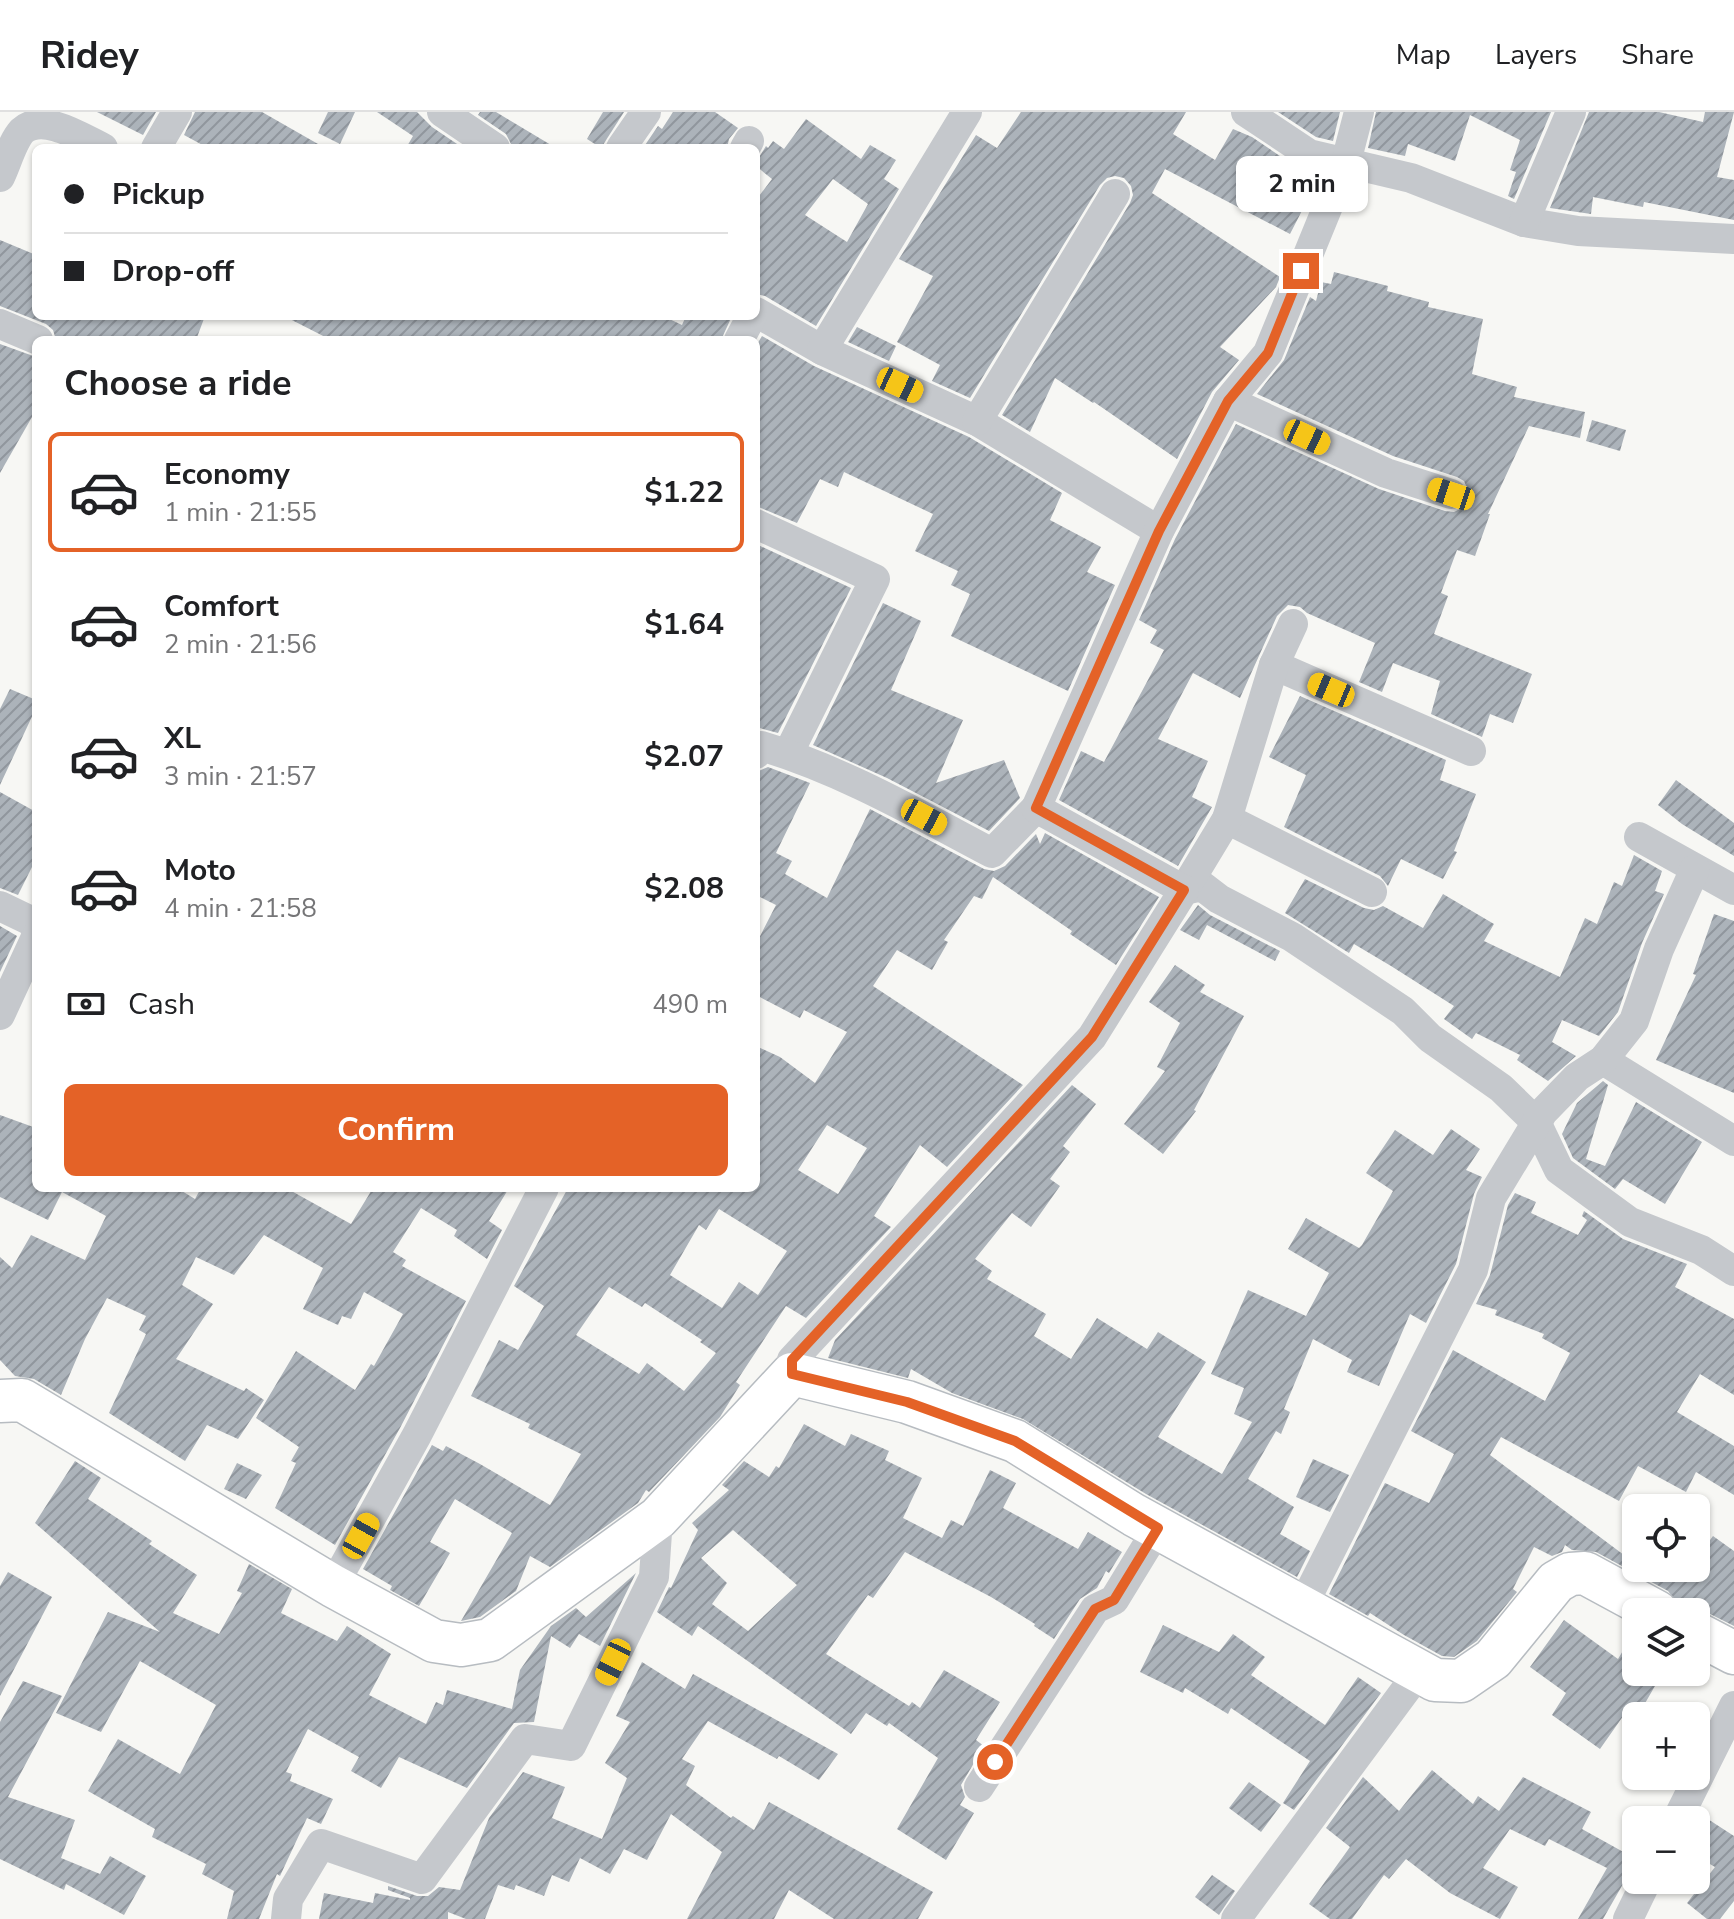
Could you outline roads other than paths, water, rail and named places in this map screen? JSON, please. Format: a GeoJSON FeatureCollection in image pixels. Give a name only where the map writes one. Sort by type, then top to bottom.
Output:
{"type":"FeatureCollection","features":[{"type":"Feature","properties":{"kind":"main road"},"geometry":{"type":"LineString","coordinates":[[0,1401],[22,1400],[333,1586],[434,1641],[461,1645],[490,1640],[658,1518],[792,1374],[907,1402],[1015,1441],[1158,1528],[1435,1680],[1461,1681],[1493,1659],[1556,1582],[1570,1574],[1585,1573],[1631,1598]]}},
{"type":"Feature","properties":{"kind":"main road"},"geometry":{"type":"LineString","coordinates":[[1710,1640],[1734,1653]]}},
{"type":"Feature","properties":{"kind":"street"},"geometry":{"type":"LineString","coordinates":[[158,144],[177,112]]}},
{"type":"Feature","properties":{"kind":"street"},"geometry":{"type":"LineString","coordinates":[[442,112],[489,144]]}},
{"type":"Feature","properties":{"kind":"street"},"geometry":{"type":"LineString","coordinates":[[624,144],[646,112]]}},
{"type":"Feature","properties":{"kind":"street"},"geometry":{"type":"LineString","coordinates":[[822,350],[967,112]]}},
{"type":"Feature","properties":{"kind":"street"},"geometry":{"type":"LineString","coordinates":[[1246,112],[1309,154],[1411,178],[1524,222],[1578,231],[1734,239]]}},
{"type":"Feature","properties":{"kind":"street"},"geometry":{"type":"LineString","coordinates":[[760,748],[788,754],[902,805],[992,853],[1036,808],[1159,531],[1228,401],[1268,353],[1346,162],[1359,112]]}},
{"type":"Feature","properties":{"kind":"street"},"geometry":{"type":"LineString","coordinates":[[1524,222],[1571,112]]}},
{"type":"Feature","properties":{"kind":"street"},"geometry":{"type":"LineString","coordinates":[[0,177],[22,131],[33,123],[48,122],[95,144]]}},
{"type":"Feature","properties":{"kind":"street"},"geometry":{"type":"LineString","coordinates":[[977,421],[1115,194]]}},
{"type":"Feature","properties":{"kind":"street"},"geometry":{"type":"LineString","coordinates":[[760,317],[822,350],[977,421],[1159,531]]}},
{"type":"Feature","properties":{"kind":"street"},"geometry":{"type":"LineString","coordinates":[[0,324],[32,337]]}},
{"type":"Feature","properties":{"kind":"street"},"geometry":{"type":"LineString","coordinates":[[1228,401],[1386,473],[1451,494]]}},
{"type":"Feature","properties":{"kind":"street"},"geometry":{"type":"LineString","coordinates":[[760,526],[875,579],[788,754]]}},
{"type":"Feature","properties":{"kind":"street"},"geometry":{"type":"LineString","coordinates":[[792,1374],[792,1360],[1092,1037],[1227,819],[1274,665],[1293,624]]}},
{"type":"Feature","properties":{"kind":"street"},"geometry":{"type":"LineString","coordinates":[[1274,665],[1471,751]]}},
{"type":"Feature","properties":{"kind":"street"},"geometry":{"type":"LineString","coordinates":[[1036,808],[1184,890],[1202,886],[1219,899],[1292,937],[1403,1011],[1430,1038],[1501,1088],[1536,1122],[1559,1170],[1630,1222],[1701,1250],[1734,1271]]}},
{"type":"Feature","properties":{"kind":"street"},"geometry":{"type":"LineString","coordinates":[[1227,819],[1372,892]]}},
{"type":"Feature","properties":{"kind":"street"},"geometry":{"type":"LineString","coordinates":[[1639,837],[1734,890]]}},
{"type":"Feature","properties":{"kind":"street"},"geometry":{"type":"LineString","coordinates":[[1302,1607],[1473,1270],[1491,1198],[1536,1122],[1577,1077],[1603,1060],[1634,1021],[1659,949],[1695,869]]}},
{"type":"Feature","properties":{"kind":"street"},"geometry":{"type":"LineString","coordinates":[[0,906],[32,922]]}},
{"type":"Feature","properties":{"kind":"street"},"geometry":{"type":"LineString","coordinates":[[0,1015],[32,928]]}},
{"type":"Feature","properties":{"kind":"street"},"geometry":{"type":"LineString","coordinates":[[1603,1060],[1734,1141]]}},
{"type":"Feature","properties":{"kind":"street"},"geometry":{"type":"LineString","coordinates":[[333,1586],[417,1435],[542,1192]]}},
{"type":"Feature","properties":{"kind":"street"},"geometry":{"type":"LineString","coordinates":[[286,1919],[288,1899],[321,1844],[422,1879],[525,1739],[571,1746],[654,1577],[658,1518]]}},
{"type":"Feature","properties":{"kind":"street"},"geometry":{"type":"LineString","coordinates":[[979,1787],[1095,1609],[1114,1600],[1158,1528]]}},
{"type":"Feature","properties":{"kind":"street"},"geometry":{"type":"LineString","coordinates":[[1236,1919],[1419,1672]]}},
{"type":"Feature","properties":{"kind":"street"},"geometry":{"type":"LineString","coordinates":[[1684,1806],[1734,1706]]}},
{"type":"Feature","properties":{"kind":"street"},"geometry":{"type":"LineString","coordinates":[[1628,1919],[1640,1894]]}}]}
